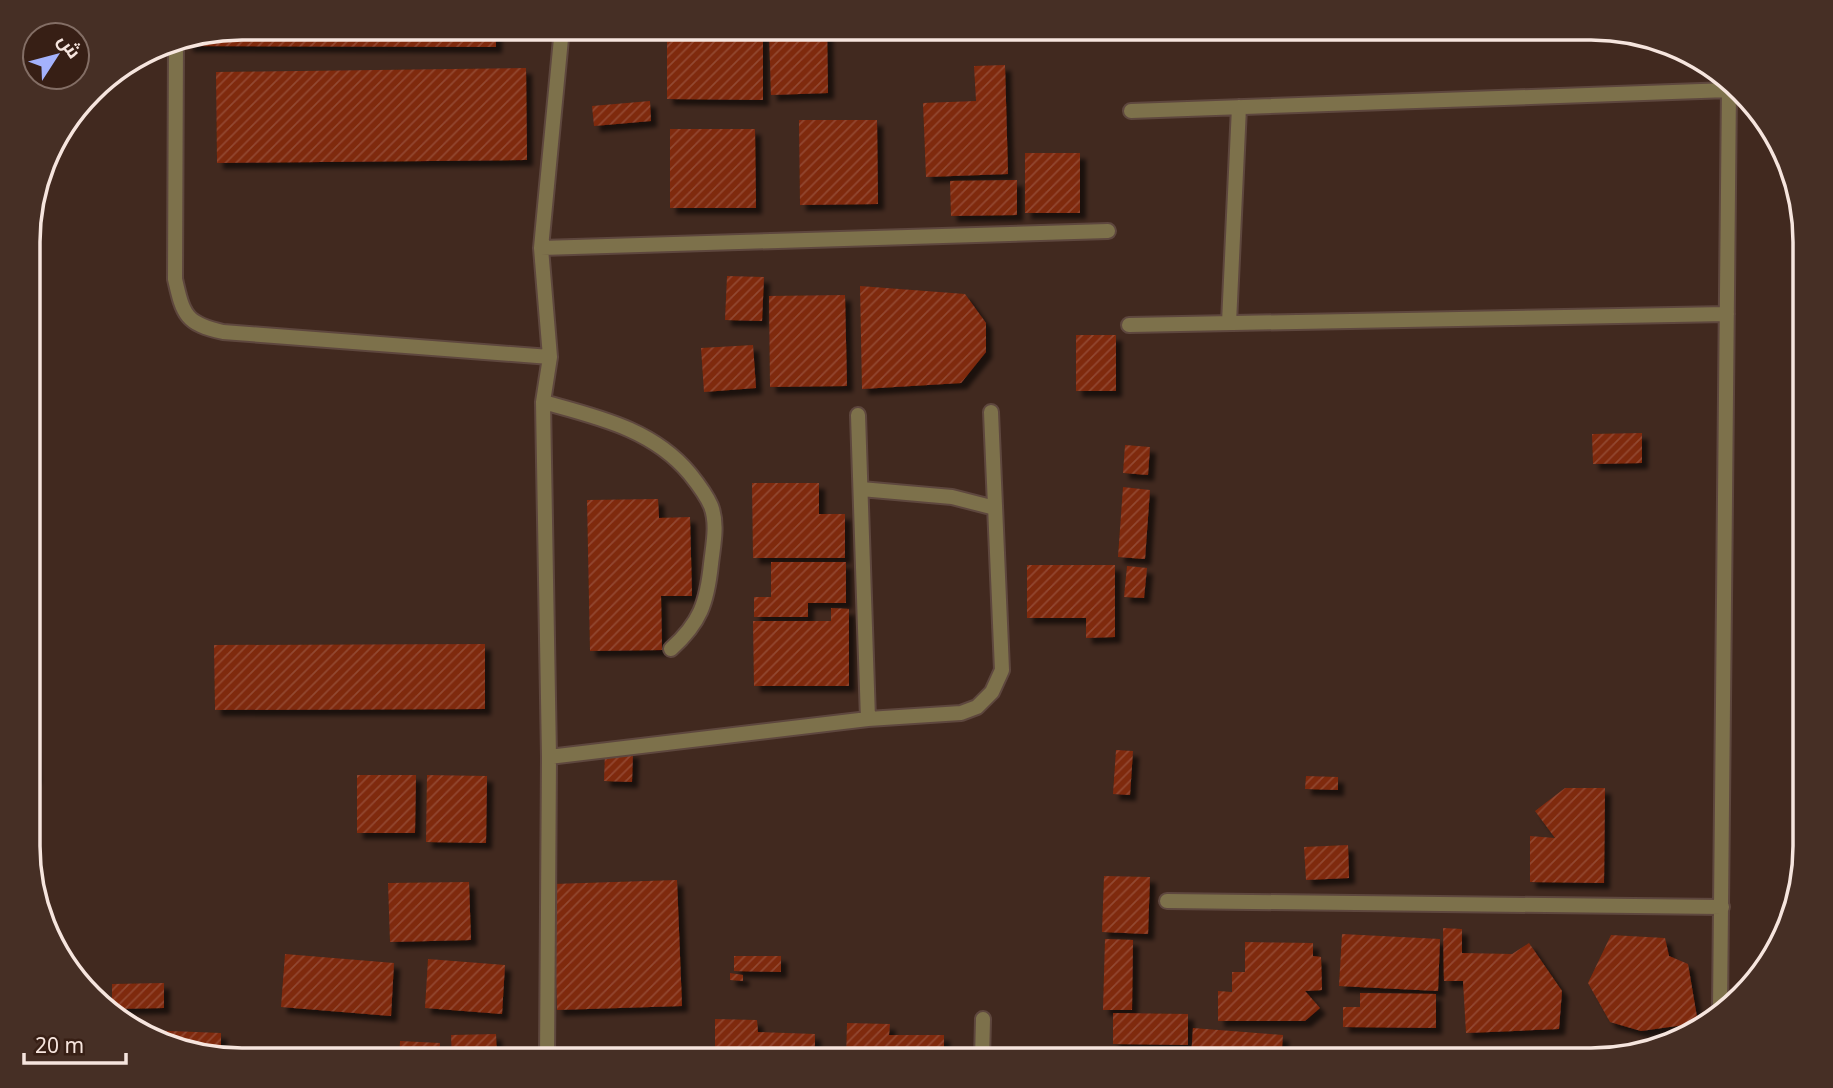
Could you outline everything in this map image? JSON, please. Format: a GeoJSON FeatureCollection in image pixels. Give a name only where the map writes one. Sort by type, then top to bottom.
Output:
{"type":"FeatureCollection","features":[{"type":"Feature","properties":{"kind":"street"},"geometry":{"type":"LineString","coordinates":[[547,1048],[549,757],[543,401],[550,357],[541,248],[561,41]]}},
{"type":"Feature","properties":{"kind":"street"},"geometry":{"type":"LineString","coordinates":[[176,51],[175,279],[181,306],[199,327],[223,332],[550,357]]}},
{"type":"Feature","properties":{"kind":"street"},"geometry":{"type":"LineString","coordinates":[[1131,111],[1721,88]]}},
{"type":"Feature","properties":{"kind":"street"},"geometry":{"type":"LineString","coordinates":[[1720,1001],[1729,95]]}},
{"type":"Feature","properties":{"kind":"street"},"geometry":{"type":"LineString","coordinates":[[1228,323],[1239,107]]}},
{"type":"Feature","properties":{"kind":"street"},"geometry":{"type":"LineString","coordinates":[[541,248],[1108,231]]}},
{"type":"Feature","properties":{"kind":"street"},"geometry":{"type":"LineString","coordinates":[[1129,325],[1727,314]]}},
{"type":"Feature","properties":{"kind":"street"},"geometry":{"type":"LineString","coordinates":[[543,401],[619,424],[655,443],[678,460],[701,487],[712,507],[715,530],[710,581],[704,607],[695,625],[671,649]]}},
{"type":"Feature","properties":{"kind":"street"},"geometry":{"type":"LineString","coordinates":[[549,757],[868,719],[961,713],[977,707],[992,692],[1002,670],[991,412]]}},
{"type":"Feature","properties":{"kind":"street"},"geometry":{"type":"LineString","coordinates":[[858,415],[868,719]]}},
{"type":"Feature","properties":{"kind":"street"},"geometry":{"type":"LineString","coordinates":[[861,489],[940,496],[995,508]]}},
{"type":"Feature","properties":{"kind":"street"},"geometry":{"type":"LineString","coordinates":[[1167,901],[1722,907]]}},
{"type":"Feature","properties":{"kind":"street"},"geometry":{"type":"LineString","coordinates":[[982,1047],[983,1019]]}},
{"type":"Feature","properties":{"kind":"building"},"geometry":{"type":"Polygon","coordinates":[[[229,41],[496,41],[496,47],[195,46],[229,41]]]}},
{"type":"Feature","properties":{"kind":"building"},"geometry":{"type":"Polygon","coordinates":[[[667,41],[763,41],[763,100],[667,99],[667,41]]]}},
{"type":"Feature","properties":{"kind":"building"},"geometry":{"type":"Polygon","coordinates":[[[769,41],[827,41],[828,93],[771,95],[769,41]]]}},
{"type":"Feature","properties":{"kind":"building"},"geometry":{"type":"Polygon","coordinates":[[[1005,65],[1008,174],[926,177],[923,103],[976,101],[974,66],[1005,65]]]}},
{"type":"Feature","properties":{"kind":"building"},"geometry":{"type":"Polygon","coordinates":[[[526,68],[527,160],[217,163],[216,72],[526,68]]]}},
{"type":"Feature","properties":{"kind":"building"},"geometry":{"type":"Polygon","coordinates":[[[650,101],[651,121],[594,126],[592,106],[650,101]]]}},
{"type":"Feature","properties":{"kind":"building"},"geometry":{"type":"Polygon","coordinates":[[[799,120],[877,120],[878,204],[800,205],[799,120]]]}},
{"type":"Feature","properties":{"kind":"building"},"geometry":{"type":"Polygon","coordinates":[[[670,129],[755,129],[756,208],[670,208],[670,129]]]}},
{"type":"Feature","properties":{"kind":"building"},"geometry":{"type":"Polygon","coordinates":[[[1025,153],[1080,153],[1080,213],[1025,213],[1025,153]]]}},
{"type":"Feature","properties":{"kind":"building"},"geometry":{"type":"Polygon","coordinates":[[[1017,180],[1017,215],[951,216],[950,181],[1017,180]]]}},
{"type":"Feature","properties":{"kind":"building"},"geometry":{"type":"Polygon","coordinates":[[[727,276],[764,277],[762,321],[725,320],[727,276]]]}},
{"type":"Feature","properties":{"kind":"building"},"geometry":{"type":"Polygon","coordinates":[[[860,286],[965,294],[986,323],[986,352],[961,383],[862,389],[860,286]]]}},
{"type":"Feature","properties":{"kind":"building"},"geometry":{"type":"Polygon","coordinates":[[[845,295],[847,386],[770,387],[769,296],[845,295]]]}},
{"type":"Feature","properties":{"kind":"building"},"geometry":{"type":"Polygon","coordinates":[[[1076,335],[1116,335],[1116,391],[1076,391],[1076,335]]]}},
{"type":"Feature","properties":{"kind":"building"},"geometry":{"type":"Polygon","coordinates":[[[753,345],[756,388],[704,392],[701,348],[753,345]]]}},
{"type":"Feature","properties":{"kind":"building"},"geometry":{"type":"Polygon","coordinates":[[[1642,433],[1642,463],[1593,464],[1592,434],[1642,433]]]}},
{"type":"Feature","properties":{"kind":"building"},"geometry":{"type":"Polygon","coordinates":[[[1125,445],[1150,447],[1148,475],[1123,473],[1125,445]]]}},
{"type":"Feature","properties":{"kind":"building"},"geometry":{"type":"Polygon","coordinates":[[[752,483],[819,483],[819,514],[845,514],[845,558],[753,558],[752,483]]]}},
{"type":"Feature","properties":{"kind":"building"},"geometry":{"type":"Polygon","coordinates":[[[1123,487],[1150,490],[1145,559],[1118,557],[1123,487]]]}},
{"type":"Feature","properties":{"kind":"building"},"geometry":{"type":"Polygon","coordinates":[[[658,499],[659,518],[690,517],[692,596],[661,596],[662,650],[590,651],[587,500],[658,499]]]}},
{"type":"Feature","properties":{"kind":"building"},"geometry":{"type":"Polygon","coordinates":[[[771,562],[846,562],[846,603],[808,603],[808,617],[754,617],[754,597],[771,597],[771,562]]]}},
{"type":"Feature","properties":{"kind":"building"},"geometry":{"type":"Polygon","coordinates":[[[1027,565],[1115,565],[1115,637],[1086,638],[1086,618],[1027,618],[1027,565]]]}},
{"type":"Feature","properties":{"kind":"building"},"geometry":{"type":"Polygon","coordinates":[[[1127,566],[1147,568],[1144,598],[1124,597],[1127,566]]]}},
{"type":"Feature","properties":{"kind":"building"},"geometry":{"type":"Polygon","coordinates":[[[831,608],[849,609],[849,686],[754,686],[753,621],[831,621],[831,608]]]}},
{"type":"Feature","properties":{"kind":"building"},"geometry":{"type":"Polygon","coordinates":[[[485,644],[485,709],[215,710],[214,645],[485,644]]]}},
{"type":"Feature","properties":{"kind":"building"},"geometry":{"type":"Polygon","coordinates":[[[1116,750],[1133,751],[1130,795],[1113,794],[1116,750]]]}},
{"type":"Feature","properties":{"kind":"building"},"geometry":{"type":"Polygon","coordinates":[[[605,751],[633,752],[632,782],[604,781],[605,751]]]}},
{"type":"Feature","properties":{"kind":"building"},"geometry":{"type":"Polygon","coordinates":[[[357,775],[416,775],[415,833],[357,833],[357,775]]]}},
{"type":"Feature","properties":{"kind":"building"},"geometry":{"type":"Polygon","coordinates":[[[427,775],[487,776],[486,843],[426,842],[427,775]]]}},
{"type":"Feature","properties":{"kind":"building"},"geometry":{"type":"Polygon","coordinates":[[[1306,776],[1338,777],[1338,790],[1305,789],[1306,776]]]}},
{"type":"Feature","properties":{"kind":"building"},"geometry":{"type":"Polygon","coordinates":[[[1565,788],[1605,788],[1604,883],[1530,882],[1530,836],[1555,838],[1535,811],[1565,788]]]}},
{"type":"Feature","properties":{"kind":"building"},"geometry":{"type":"Polygon","coordinates":[[[1348,845],[1349,878],[1306,880],[1304,847],[1348,845]]]}},
{"type":"Feature","properties":{"kind":"building"},"geometry":{"type":"Polygon","coordinates":[[[1104,876],[1150,877],[1148,934],[1102,932],[1104,876]]]}},
{"type":"Feature","properties":{"kind":"building"},"geometry":{"type":"Polygon","coordinates":[[[677,880],[682,1006],[557,1010],[553,884],[677,880]]]}},
{"type":"Feature","properties":{"kind":"building"},"geometry":{"type":"Polygon","coordinates":[[[469,882],[471,940],[390,942],[388,883],[469,882]]]}},
{"type":"Feature","properties":{"kind":"building"},"geometry":{"type":"Polygon","coordinates":[[[1443,928],[1462,929],[1462,953],[1512,954],[1529,943],[1562,991],[1559,1029],[1466,1033],[1463,981],[1444,981],[1443,928]]]}},
{"type":"Feature","properties":{"kind":"building"},"geometry":{"type":"Polygon","coordinates":[[[1342,934],[1440,939],[1438,991],[1339,986],[1342,934]]]}},
{"type":"Feature","properties":{"kind":"building"},"geometry":{"type":"Polygon","coordinates":[[[1611,935],[1665,938],[1669,956],[1688,964],[1697,1017],[1683,1025],[1641,1031],[1610,1022],[1588,983],[1611,935]]]}},
{"type":"Feature","properties":{"kind":"building"},"geometry":{"type":"Polygon","coordinates":[[[1105,939],[1133,940],[1132,1010],[1103,1010],[1105,939]]]}},
{"type":"Feature","properties":{"kind":"building"},"geometry":{"type":"Polygon","coordinates":[[[1245,942],[1313,943],[1313,956],[1321,957],[1322,990],[1305,991],[1320,1008],[1305,1021],[1218,1021],[1218,991],[1232,992],[1232,972],[1245,972],[1245,942]]]}},
{"type":"Feature","properties":{"kind":"building"},"geometry":{"type":"Polygon","coordinates":[[[285,954],[394,963],[391,1016],[281,1007],[285,954]]]}},
{"type":"Feature","properties":{"kind":"building"},"geometry":{"type":"Polygon","coordinates":[[[734,956],[781,956],[781,972],[734,971],[734,956]]]}},
{"type":"Feature","properties":{"kind":"building"},"geometry":{"type":"Polygon","coordinates":[[[428,959],[505,965],[502,1014],[425,1008],[428,959]]]}},
{"type":"Feature","properties":{"kind":"building"},"geometry":{"type":"Polygon","coordinates":[[[730,973],[743,975],[743,981],[730,980],[730,973]]]}},
{"type":"Feature","properties":{"kind":"building"},"geometry":{"type":"Polygon","coordinates":[[[164,983],[164,1008],[123,1009],[112,1000],[112,984],[164,983]]]}},
{"type":"Feature","properties":{"kind":"building"},"geometry":{"type":"Polygon","coordinates":[[[1360,993],[1436,994],[1436,1028],[1343,1027],[1343,1007],[1360,1007],[1360,993]]]}},
{"type":"Feature","properties":{"kind":"building"},"geometry":{"type":"Polygon","coordinates":[[[1113,1013],[1188,1014],[1188,1045],[1113,1044],[1113,1013]]]}},
{"type":"Feature","properties":{"kind":"building"},"geometry":{"type":"Polygon","coordinates":[[[715,1019],[757,1020],[758,1032],[815,1034],[815,1048],[715,1048],[715,1019]]]}},
{"type":"Feature","properties":{"kind":"building"},"geometry":{"type":"Polygon","coordinates":[[[847,1023],[890,1024],[889,1035],[944,1035],[944,1047],[846,1048],[847,1023]]]}},
{"type":"Feature","properties":{"kind":"building"},"geometry":{"type":"Polygon","coordinates":[[[1193,1028],[1283,1035],[1282,1047],[1192,1047],[1193,1028]]]}},
{"type":"Feature","properties":{"kind":"building"},"geometry":{"type":"Polygon","coordinates":[[[162,1031],[221,1033],[221,1046],[190,1041],[162,1031]]]}},
{"type":"Feature","properties":{"kind":"building"},"geometry":{"type":"Polygon","coordinates":[[[496,1034],[497,1048],[452,1048],[451,1035],[496,1034]]]}},
{"type":"Feature","properties":{"kind":"building"},"geometry":{"type":"Polygon","coordinates":[[[400,1041],[440,1043],[440,1048],[400,1048],[400,1041]]]}}]}
